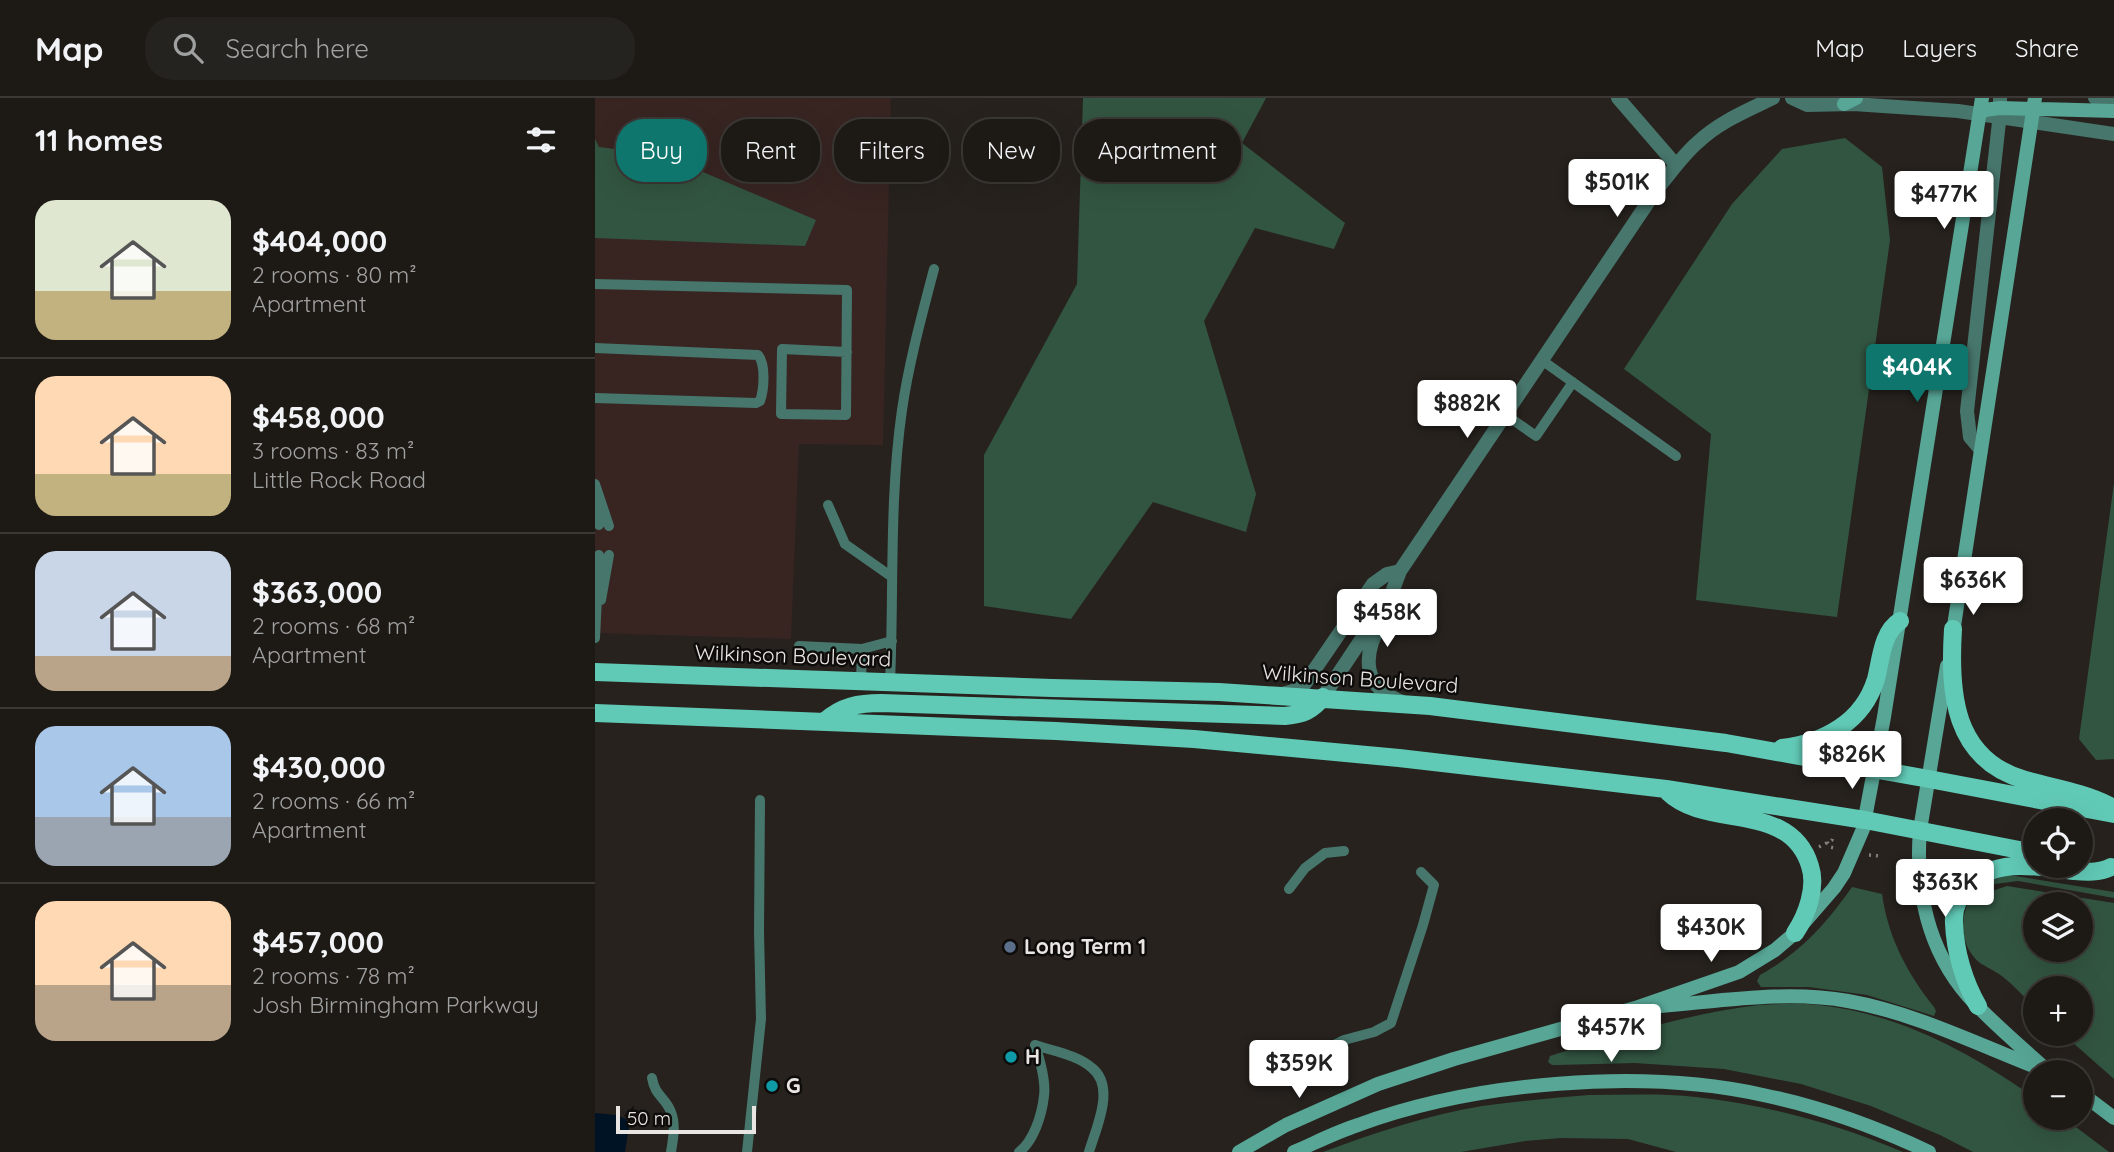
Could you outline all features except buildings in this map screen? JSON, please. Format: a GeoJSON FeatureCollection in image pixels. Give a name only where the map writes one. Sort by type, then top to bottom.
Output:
{"type":"FeatureCollection","features":[{"type":"Feature","properties":{"kind":"main road"},"geometry":{"type":"LineString","coordinates":[[1965,98],[1982,98],[2032,107],[2114,111]]}},
{"type":"Feature","properties":{"kind":"main road"},"geometry":{"type":"LineString","coordinates":[[1239,1152],[1286,1125],[1378,1084],[1454,1059],[1635,1008],[1739,972],[1775,950],[1795,933],[1819,907],[1844,873],[1860,840],[1875,769],[1982,98]]}},
{"type":"Feature","properties":{"kind":"main road"},"geometry":{"type":"LineString","coordinates":[[1980,114],[1984,110],[2005,104]]}},
{"type":"Feature","properties":{"kind":"main road"},"geometry":{"type":"LineString","coordinates":[[2032,107],[1981,450],[1920,830],[1918,872],[1927,919],[1943,960],[1977,1006],[2036,1060]]}},
{"type":"Feature","properties":{"kind":"main road"},"geometry":{"type":"LineString","coordinates":[[1755,748],[1812,742],[1834,732],[1850,720],[1860,711],[1872,690],[1885,643],[1890,631],[1900,621]]}},
{"type":"Feature","properties":{"kind":"main road"},"geometry":{"type":"LineString","coordinates":[[1953,629],[1954,702],[1965,732],[1980,755],[2011,775],[2097,800],[2114,812]]}},
{"type":"Feature","properties":{"kind":"main road","name":"Wilkinson Boulevard"},"geometry":{"type":"LineString","coordinates":[[595,672],[1324,697],[1415,705],[1522,716],[1755,748],[2114,812]]}},
{"type":"Feature","properties":{"kind":"main road"},"geometry":{"type":"LineString","coordinates":[[825,721],[852,705],[881,703],[1285,716],[1304,713],[1315,707],[1324,697]]}},
{"type":"Feature","properties":{"kind":"main road"},"geometry":{"type":"LineString","coordinates":[[595,713],[1056,731],[1193,739],[1399,758],[1666,789],[1865,820],[2023,851]]}},
{"type":"Feature","properties":{"kind":"main road"},"geometry":{"type":"LineString","coordinates":[[1666,789],[1669,794],[1687,805],[1768,824],[1786,832],[1797,841],[1806,854],[1812,881],[1806,910],[1795,933]]}},
{"type":"Feature","properties":{"kind":"main road"},"geometry":{"type":"LineString","coordinates":[[2093,863],[2112,867]]}},
{"type":"Feature","properties":{"kind":"main road"},"geometry":{"type":"LineString","coordinates":[[1977,1006],[1964,974],[1954,930],[1956,903],[1967,886],[1981,875],[2000,867],[2022,866],[2092,872],[2112,867]]}},
{"type":"Feature","properties":{"kind":"main road"},"geometry":{"type":"LineString","coordinates":[[1635,1008],[1802,996],[1848,1001],[1892,1012],[2023,1063]]}},
{"type":"Feature","properties":{"kind":"main road"},"geometry":{"type":"LineString","coordinates":[[1294,1152],[1358,1125],[1422,1106],[1541,1086],[1622,1082],[1693,1085],[1761,1094],[1830,1112],[1893,1135],[1929,1152]]}},
{"type":"Feature","properties":{"kind":"main road"},"geometry":{"type":"LineString","coordinates":[[2093,1102],[2114,1118]]}},
{"type":"Feature","properties":{"kind":"street"},"geometry":{"type":"LineString","coordinates":[[1618,98],[1676,165]]}},
{"type":"Feature","properties":{"kind":"street"},"geometry":{"type":"LineString","coordinates":[[1324,697],[1395,588],[1400,571],[1657,190],[1694,145],[1714,129],[1773,98]]}},
{"type":"Feature","properties":{"kind":"street"},"geometry":{"type":"LineString","coordinates":[[1792,98],[1807,104],[1850,101],[1980,114]]}},
{"type":"Feature","properties":{"kind":"street"},"geometry":{"type":"LineString","coordinates":[[2095,98],[2114,100]]}},
{"type":"Feature","properties":{"kind":"street"},"geometry":{"type":"LineString","coordinates":[[1981,450],[1970,437],[1967,411],[2005,104],[2032,107],[2114,134]]}},
{"type":"Feature","properties":{"kind":"street"},"geometry":{"type":"LineString","coordinates":[[1274,695],[1293,691],[1304,685],[1373,584],[1387,574],[1400,571]]}},
{"type":"Feature","properties":{"kind":"street"},"geometry":{"type":"LineString","coordinates":[[1389,597],[1388,610],[1369,648],[1369,668],[1378,686],[1389,695],[1415,705]]}},
{"type":"Feature","properties":{"kind":"lane"},"geometry":{"type":"LineString","coordinates":[[890,682],[897,469],[902,411],[915,341],[935,269]]}},
{"type":"Feature","properties":{"kind":"lane"},"geometry":{"type":"LineString","coordinates":[[595,284],[847,290],[847,352],[846,415],[781,414],[782,349],[847,352]]}},
{"type":"Feature","properties":{"kind":"lane"},"geometry":{"type":"LineString","coordinates":[[595,348],[758,355],[763,363],[762,396],[756,403],[595,398]]}},
{"type":"Feature","properties":{"kind":"lane"},"geometry":{"type":"LineString","coordinates":[[1543,360],[1677,456]]}},
{"type":"Feature","properties":{"kind":"lane"},"geometry":{"type":"LineString","coordinates":[[1506,415],[1536,436],[1573,382]]}},
{"type":"Feature","properties":{"kind":"lane"},"geometry":{"type":"LineString","coordinates":[[595,484],[604,526],[595,503]]}},
{"type":"Feature","properties":{"kind":"lane"},"geometry":{"type":"LineString","coordinates":[[828,505],[845,544],[893,577]]}},
{"type":"Feature","properties":{"kind":"lane"},"geometry":{"type":"LineString","coordinates":[[595,638],[604,555]]}},
{"type":"Feature","properties":{"kind":"lane"},"geometry":{"type":"LineString","coordinates":[[799,646],[862,649],[892,641]]}},
{"type":"Feature","properties":{"kind":"lane"},"geometry":{"type":"LineString","coordinates":[[862,649],[862,682]]}},
{"type":"Feature","properties":{"kind":"lane"},"geometry":{"type":"LineString","coordinates":[[747,1152],[761,1019],[761,800]]}},
{"type":"Feature","properties":{"kind":"lane"},"geometry":{"type":"LineString","coordinates":[[1289,889],[1305,868],[1325,853],[1344,851]]}},
{"type":"Feature","properties":{"kind":"lane"},"geometry":{"type":"LineString","coordinates":[[1285,1070],[1344,1040],[1374,1032],[1391,1023],[1434,885],[1421,872]]}},
{"type":"Feature","properties":{"kind":"lane"},"geometry":{"type":"LineString","coordinates":[[1019,1152],[1033,1138],[1044,1095],[1035,1045],[1085,1063],[1093,1068],[1101,1079],[1104,1103],[1089,1152]]}},
{"type":"Feature","properties":{"kind":"lane"},"geometry":{"type":"LineString","coordinates":[[652,1078],[654,1088],[671,1113],[674,1131],[671,1152]]}},
{"type":"Feature","properties":{"kind":"path"},"geometry":{"type":"LineString","coordinates":[[1817,848],[1832,840],[1833,835]]}},
{"type":"Feature","properties":{"kind":"path"},"geometry":{"type":"LineString","coordinates":[[1827,842],[1830,847],[1838,849]]}},
{"type":"Feature","properties":{"kind":"path"},"geometry":{"type":"LineString","coordinates":[[1869,855],[1880,856]]}},
{"type":"Feature","properties":{"kind":"path"},"geometry":{"type":"LineString","coordinates":[[1939,867],[1956,876]]}},
{"type":"Feature","properties":{"kind":"shaded area"},"geometry":{"type":"Polygon","coordinates":[[[595,98],[891,98],[891,119],[834,119],[834,182],[889,182],[883,445],[799,444],[791,639],[595,633],[595,98]]]}},
{"type":"Feature","properties":{"kind":"green space"},"geometry":{"type":"Polygon","coordinates":[[[1083,98],[1266,98],[1242,143],[1345,223],[1334,249],[1255,228],[1204,321],[1256,494],[1246,532],[1153,502],[1071,619],[984,606],[984,455],[1077,284],[1080,182],[1241,182],[1241,119],[1082,119],[1083,98]]]}},
{"type":"Feature","properties":{"kind":"green space"},"geometry":{"type":"Polygon","coordinates":[[[1845,138],[1882,167],[1890,240],[1837,617],[1696,600],[1711,434],[1624,369],[1732,204],[1782,149],[1845,138]]]}},
{"type":"Feature","properties":{"kind":"green space"},"geometry":{"type":"Polygon","coordinates":[[[595,139],[599,147],[616,149],[616,182],[707,182],[707,174],[721,182],[816,220],[805,246],[595,238],[595,139]]]}},
{"type":"Feature","properties":{"kind":"green space"},"geometry":{"type":"Polygon","coordinates":[[[2114,483],[2114,759],[2096,760],[2079,739],[2114,483]]]}},
{"type":"Feature","properties":{"kind":"green space"},"geometry":{"type":"Polygon","coordinates":[[[2009,875],[2114,892],[2114,898],[2093,894],[2093,892],[2018,881],[1995,884],[1982,892],[1978,887],[2009,875]]]}},
{"type":"Feature","properties":{"kind":"green space"},"geometry":{"type":"Polygon","coordinates":[[[2007,886],[2045,892],[2023,892],[2023,962],[2093,962],[2093,900],[2114,903],[2114,1079],[2077,1046],[2093,1046],[2093,976],[2023,976],[2023,996],[1999,974],[1980,963],[1968,949],[1963,932],[1964,915],[1970,898],[1978,903],[1989,892],[2007,886]]]}},
{"type":"Feature","properties":{"kind":"green space"},"geometry":{"type":"Polygon","coordinates":[[[1852,887],[1882,894],[1894,940],[1907,968],[1934,1007],[1934,1016],[1867,995],[1809,987],[1761,987],[1757,981],[1760,975],[1788,957],[1811,937],[1852,887]]]}},
{"type":"Feature","properties":{"kind":"green space"},"geometry":{"type":"Polygon","coordinates":[[[1811,1004],[1849,1010],[1906,1026],[1985,1065],[2023,1090],[2023,1130],[2080,1130],[2109,1152],[1973,1152],[1871,1106],[1801,1084],[1724,1069],[1635,1063],[1552,1065],[1548,1062],[1550,1056],[1633,1032],[1759,1005],[1811,1004]]]}},
{"type":"Feature","properties":{"kind":"green space"},"geometry":{"type":"Polygon","coordinates":[[[1589,1095],[1683,1096],[1749,1105],[1827,1124],[1903,1152],[1676,1152],[1628,1139],[1561,1138],[1461,1152],[1323,1152],[1442,1114],[1482,1106],[1589,1095]]]}},
{"type":"Feature","properties":{"kind":"water"},"geometry":{"type":"Polygon","coordinates":[[[595,1113],[626,1119],[629,1127],[625,1152],[595,1152],[595,1113]]]}},
{"type":"Feature","properties":{"kind":"place","name":"Long Term 1"},"geometry":{"type":"Point","coordinates":[1010,947]}},
{"type":"Feature","properties":{"kind":"place","name":"H"},"geometry":{"type":"Point","coordinates":[1011,1057]}},
{"type":"Feature","properties":{"kind":"place","name":"G"},"geometry":{"type":"Point","coordinates":[772,1086]}}]}
